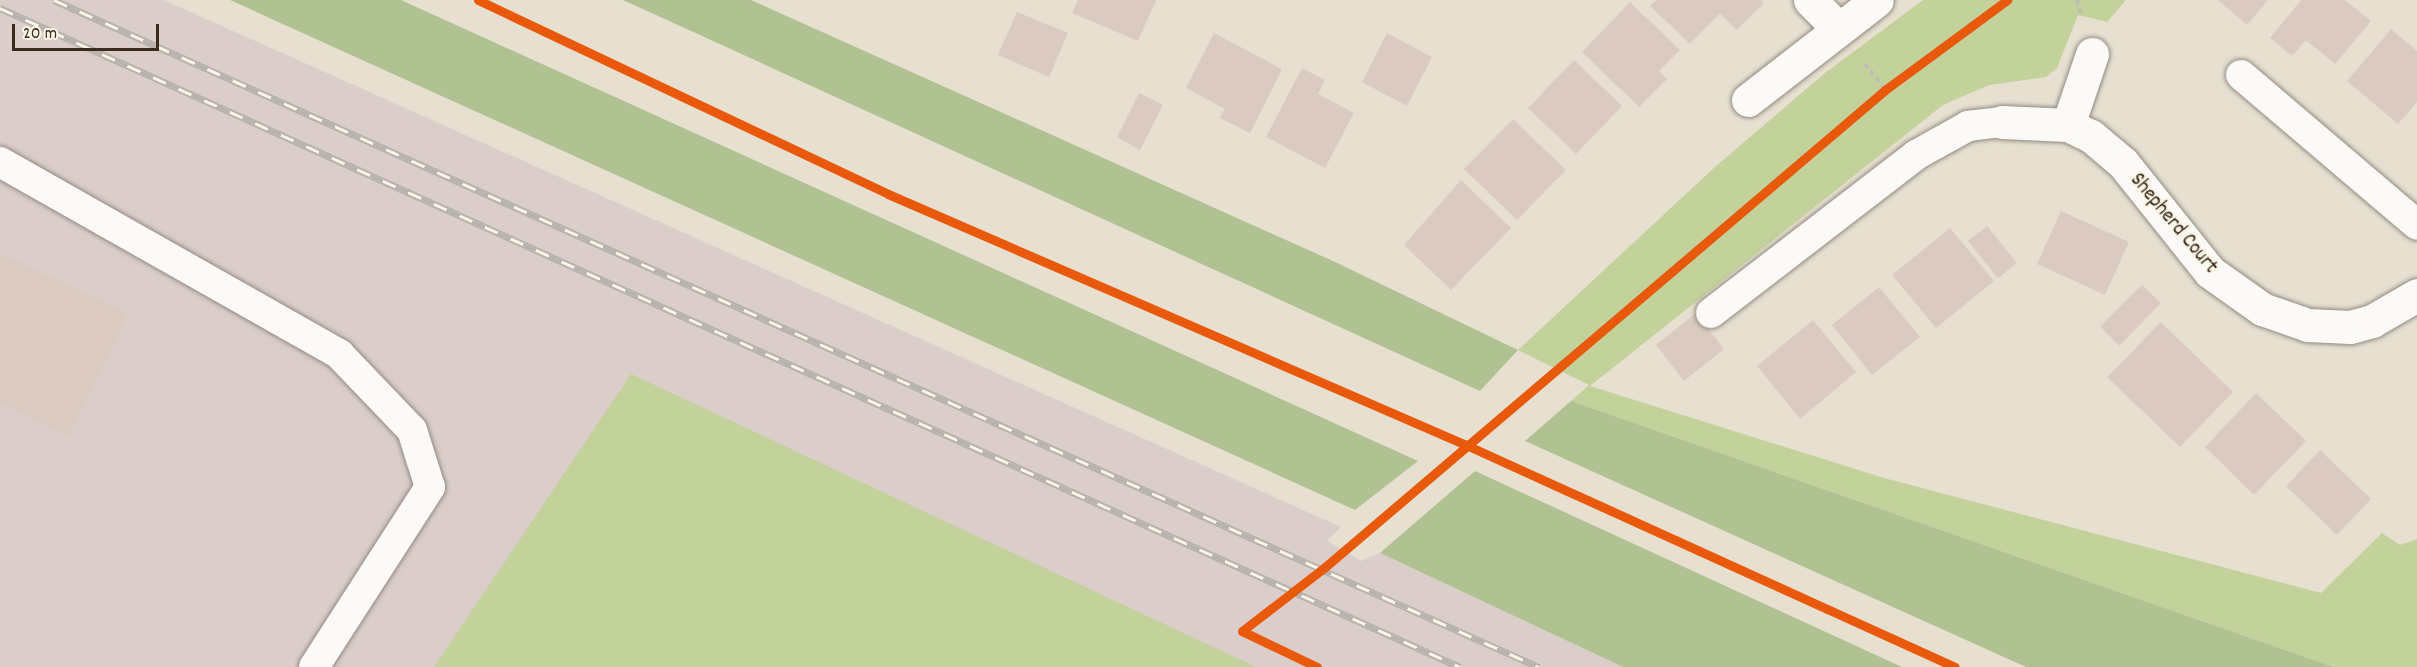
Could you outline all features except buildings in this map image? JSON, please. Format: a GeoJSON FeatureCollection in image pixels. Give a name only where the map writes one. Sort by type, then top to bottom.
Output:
{"type":"FeatureCollection","features":[{"type":"Feature","properties":{"kind":"street"},"geometry":{"type":"LineString","coordinates":[[1810,0],[1839,28]]}},
{"type":"Feature","properties":{"kind":"street"},"geometry":{"type":"LineString","coordinates":[[1748,100],[1877,0]]}},
{"type":"Feature","properties":{"kind":"street"},"geometry":{"type":"LineString","coordinates":[[2002,122],[2068,125],[2092,54]]}},
{"type":"Feature","properties":{"kind":"street","name":"Shepherd Court"},"geometry":{"type":"LineString","coordinates":[[2068,125],[2122,163],[2210,272],[2262,309],[2308,325],[2350,327],[2373,321],[2417,295]]}},
{"type":"Feature","properties":{"kind":"lane"},"geometry":{"type":"LineString","coordinates":[[2241,75],[2417,225]]}},
{"type":"Feature","properties":{"kind":"lane"},"geometry":{"type":"LineString","coordinates":[[1711,313],[1916,155],[1968,126],[2002,122]]}},
{"type":"Feature","properties":{"kind":"lane"},"geometry":{"type":"LineString","coordinates":[[0,162],[339,354],[412,430],[430,487],[314,667]]}},
{"type":"Feature","properties":{"kind":"shaded area"},"geometry":{"type":"Polygon","coordinates":[[[0,0],[164,0],[1341,527],[1327,541],[1361,561],[1380,553],[1623,667],[0,667],[0,0]]]}},
{"type":"Feature","properties":{"kind":"green space"},"geometry":{"type":"Polygon","coordinates":[[[230,0],[401,0],[1418,461],[1355,510],[230,0]]]}},
{"type":"Feature","properties":{"kind":"green space"},"geometry":{"type":"Polygon","coordinates":[[[623,0],[751,0],[1333,261],[1518,350],[1480,391],[623,0]]]}},
{"type":"Feature","properties":{"kind":"green space"},"geometry":{"type":"Polygon","coordinates":[[[1923,0],[2126,0],[2107,22],[2078,15],[2057,68],[2046,77],[1989,85],[1943,105],[1590,386],[1884,478],[2321,593],[2382,533],[2400,545],[2417,539],[2417,667],[2334,667],[1571,401],[1589,385],[1518,350],[1716,166],[1825,73],[1923,0]]]}},
{"type":"Feature","properties":{"kind":"green space"},"geometry":{"type":"Polygon","coordinates":[[[631,374],[1256,667],[434,667],[631,374]]]}},
{"type":"Feature","properties":{"kind":"green space"},"geometry":{"type":"Polygon","coordinates":[[[1571,401],[2334,667],[2026,667],[1525,441],[1571,401]]]}},
{"type":"Feature","properties":{"kind":"green space"},"geometry":{"type":"Polygon","coordinates":[[[1475,471],[1902,667],[1623,667],[1380,553],[1475,471]]]}},
{"type":"Feature","properties":{"kind":"railway"},"geometry":{"type":"LineString","coordinates":[[54,0],[1539,667]]}},
{"type":"Feature","properties":{"kind":"railway"},"geometry":{"type":"LineString","coordinates":[[0,8],[1460,667]]}},
{"type":"Feature","properties":{"kind":"cycle path"},"geometry":{"type":"LineString","coordinates":[[478,0],[888,194],[1464,444],[1955,667]]}},
{"type":"Feature","properties":{"kind":"cycle path"},"geometry":{"type":"LineString","coordinates":[[1317,667],[1242,631],[1325,567],[1885,90],[2007,0]]}}]}
